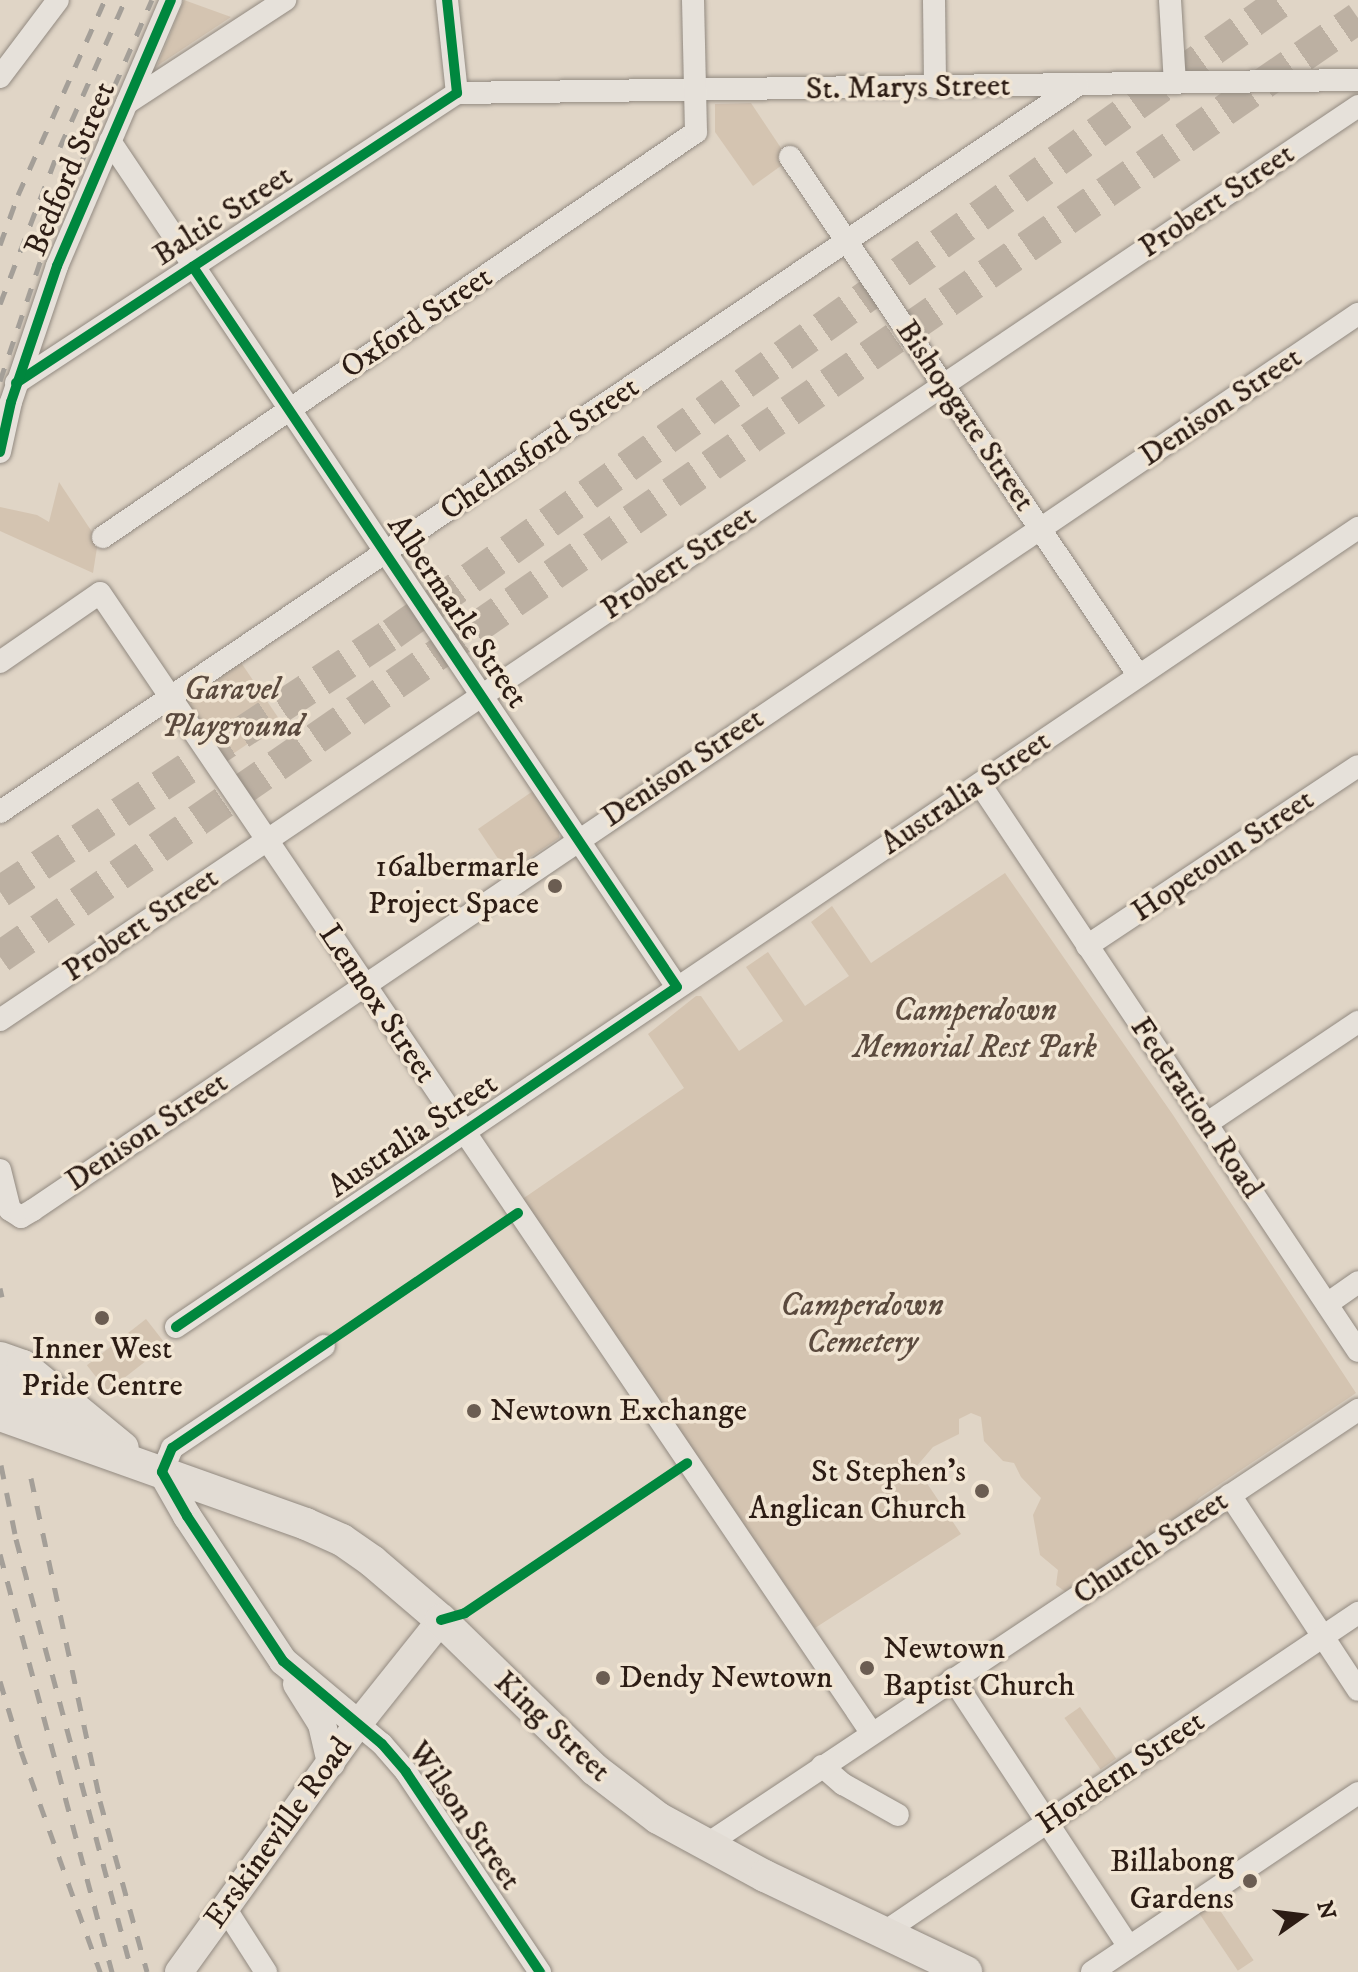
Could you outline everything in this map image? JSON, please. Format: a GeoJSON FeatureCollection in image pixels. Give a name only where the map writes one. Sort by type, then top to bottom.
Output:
{"type":"FeatureCollection","features":[{"type":"Feature","properties":{"kind":"highway","name":"King Street"},"geometry":{"type":"LineString","coordinates":[[6,1363],[157,1470]]}},
{"type":"Feature","properties":{"kind":"highway"},"geometry":{"type":"LineString","coordinates":[[6,1363],[63,1437]]}},
{"type":"Feature","properties":{"kind":"highway","name":"King Street"},"geometry":{"type":"LineString","coordinates":[[0,1415],[342,1540],[441,1620],[594,1769],[658,1818],[706,1845],[966,1972]]}},
{"type":"Feature","properties":{"kind":"main road","name":"Wilson Street"},"geometry":{"type":"LineString","coordinates":[[157,1470],[283,1661],[358,1724]]}},
{"type":"Feature","properties":{"kind":"main road","name":"Erskineville Road"},"geometry":{"type":"LineString","coordinates":[[179,1972],[358,1724],[441,1620]]}},
{"type":"Feature","properties":{"kind":"main road"},"geometry":{"type":"LineString","coordinates":[[283,1661],[322,1724],[331,1763]]}},
{"type":"Feature","properties":{"kind":"street"},"geometry":{"type":"LineString","coordinates":[[0,77],[58,0]]}},
{"type":"Feature","properties":{"kind":"street","name":"Bedford Street"},"geometry":{"type":"LineString","coordinates":[[0,452],[16,383],[57,266],[171,0]]}},
{"type":"Feature","properties":{"kind":"street"},"geometry":{"type":"LineString","coordinates":[[127,103],[285,0]]}},
{"type":"Feature","properties":{"kind":"street"},"geometry":{"type":"LineString","coordinates":[[447,0],[457,93]]}},
{"type":"Feature","properties":{"kind":"street"},"geometry":{"type":"LineString","coordinates":[[693,0],[695,91]]}},
{"type":"Feature","properties":{"kind":"street"},"geometry":{"type":"LineString","coordinates":[[934,0],[935,87]]}},
{"type":"Feature","properties":{"kind":"street"},"geometry":{"type":"LineString","coordinates":[[1170,0],[1175,83]]}},
{"type":"Feature","properties":{"kind":"street","name":"St. Marys Street"},"geometry":{"type":"LineString","coordinates":[[457,93],[1358,80]]}},
{"type":"Feature","properties":{"kind":"street","name":"Chelmsford Street"},"geometry":{"type":"LineString","coordinates":[[0,812],[1078,85]]}},
{"type":"Feature","properties":{"kind":"street","name":"Oxford Street"},"geometry":{"type":"LineString","coordinates":[[103,537],[696,132],[695,91]]}},
{"type":"Feature","properties":{"kind":"street","name":"Baltic Street"},"geometry":{"type":"LineString","coordinates":[[16,383],[457,93]]}},
{"type":"Feature","properties":{"kind":"street","name":"Probert Street"},"geometry":{"type":"LineString","coordinates":[[0,1020],[1358,106]]}},
{"type":"Feature","properties":{"kind":"street","name":"Albermarle Street"},"geometry":{"type":"LineString","coordinates":[[110,141],[677,987]]}},
{"type":"Feature","properties":{"kind":"street","name":"Bishopgate Street"},"geometry":{"type":"LineString","coordinates":[[790,157],[1139,676]]}},
{"type":"Feature","properties":{"kind":"street","name":"Denison Street"},"geometry":{"type":"LineString","coordinates":[[0,1170],[10,1210],[21,1217],[1358,314]]}},
{"type":"Feature","properties":{"kind":"street","name":"Australia Street"},"geometry":{"type":"LineString","coordinates":[[176,1327],[1358,528]]}},
{"type":"Feature","properties":{"kind":"street","name":"Lennox Street"},"geometry":{"type":"LineString","coordinates":[[0,662],[100,593],[871,1732]]}},
{"type":"Feature","properties":{"kind":"street","name":"Hopetoun Street"},"geometry":{"type":"LineString","coordinates":[[1087,946],[1358,766]]}},
{"type":"Feature","properties":{"kind":"street","name":"Federation Road"},"geometry":{"type":"LineString","coordinates":[[980,784],[1358,1351]]}},
{"type":"Feature","properties":{"kind":"street"},"geometry":{"type":"LineString","coordinates":[[1206,1124],[1358,1022]]}},
{"type":"Feature","properties":{"kind":"street"},"geometry":{"type":"LineString","coordinates":[[1327,1304],[1358,1282]]}},
{"type":"Feature","properties":{"kind":"street"},"geometry":{"type":"LineString","coordinates":[[157,1470],[172,1448],[324,1346]]}},
{"type":"Feature","properties":{"kind":"street","name":"Church Street"},"geometry":{"type":"LineString","coordinates":[[706,1845],[871,1732],[1358,1410]]}},
{"type":"Feature","properties":{"kind":"street"},"geometry":{"type":"LineString","coordinates":[[1230,1495],[1358,1690]]}},
{"type":"Feature","properties":{"kind":"street","name":"Hordern Street"},"geometry":{"type":"LineString","coordinates":[[883,1933],[1358,1613]]}},
{"type":"Feature","properties":{"kind":"street"},"geometry":{"type":"LineString","coordinates":[[953,1679],[1128,1945]]}},
{"type":"Feature","properties":{"kind":"street","name":"Wilson Street"},"geometry":{"type":"LineString","coordinates":[[358,1724],[382,1744],[406,1772],[540,1972]]}},
{"type":"Feature","properties":{"kind":"street"},"geometry":{"type":"LineString","coordinates":[[822,1766],[843,1784],[898,1815]]}},
{"type":"Feature","properties":{"kind":"street"},"geometry":{"type":"LineString","coordinates":[[1092,1972],[1358,1793]]}},
{"type":"Feature","properties":{"kind":"street"},"geometry":{"type":"LineString","coordinates":[[225,1908],[266,1972]]}},
{"type":"Feature","properties":{"kind":"green space"},"geometry":{"type":"Polygon","coordinates":[[[184,0],[231,17],[157,66],[184,0]]]}},
{"type":"Feature","properties":{"kind":"green space"},"geometry":{"type":"Polygon","coordinates":[[[751,103],[789,160],[753,186],[715,132],[715,104],[751,103]]]}},
{"type":"Feature","properties":{"kind":"green space"},"geometry":{"type":"Polygon","coordinates":[[[59,482],[98,541],[93,573],[0,531],[0,507],[37,515],[49,522],[59,482]]]}},
{"type":"Feature","properties":{"kind":"green space","name":"Garavel Playground"},"geometry":{"type":"Polygon","coordinates":[[[240,661],[281,722],[225,759],[184,698],[240,661]]]}},
{"type":"Feature","properties":{"kind":"green space"},"geometry":{"type":"Polygon","coordinates":[[[533,791],[559,829],[559,838],[511,870],[503,866],[478,829],[533,791]]]}},
{"type":"Feature","properties":{"kind":"green space","name":"Camperdown Memorial Rest Park"},"geometry":{"type":"Polygon","coordinates":[[[1005,873],[1173,1115],[1356,1393],[1199,1498],[1191,1509],[1067,1593],[1056,1585],[1058,1570],[1040,1555],[1033,1515],[1041,1498],[1021,1477],[1014,1463],[1003,1461],[984,1441],[981,1417],[971,1413],[959,1419],[959,1434],[933,1447],[916,1467],[961,1534],[815,1628],[521,1200],[684,1088],[648,1034],[696,996],[701,996],[739,1051],[783,1021],[746,967],[768,952],[805,1006],[849,976],[811,922],[832,906],[871,963],[1005,873]]]}},
{"type":"Feature","properties":{"kind":"green space"},"geometry":{"type":"Polygon","coordinates":[[[146,1319],[166,1345],[107,1391],[87,1365],[146,1319]]]}},
{"type":"Feature","properties":{"kind":"green space"},"geometry":{"type":"Polygon","coordinates":[[[1080,1707],[1116,1759],[1101,1770],[1064,1718],[1080,1707]]]}},
{"type":"Feature","properties":{"kind":"green space"},"geometry":{"type":"Polygon","coordinates":[[[1215,1903],[1254,1960],[1238,1971],[1199,1914],[1215,1903]]]}},
{"type":"Feature","properties":{"kind":"tunnel"},"geometry":{"type":"LineString","coordinates":[[0,892],[392,634],[1283,0]]}},
{"type":"Feature","properties":{"kind":"tunnel"},"geometry":{"type":"LineString","coordinates":[[0,957],[1358,18]]}},
{"type":"Feature","properties":{"kind":"railway"},"geometry":{"type":"LineString","coordinates":[[0,245],[18,195],[105,0]]}},
{"type":"Feature","properties":{"kind":"railway"},"geometry":{"type":"LineString","coordinates":[[0,304],[60,147],[125,0]]}},
{"type":"Feature","properties":{"kind":"railway"},"geometry":{"type":"LineString","coordinates":[[0,381],[47,241],[152,0]]}},
{"type":"Feature","properties":{"kind":"railway"},"geometry":{"type":"LineString","coordinates":[[0,1288],[2,1297]]}},
{"type":"Feature","properties":{"kind":"railway"},"geometry":{"type":"LineString","coordinates":[[1,1465],[16,1539],[132,1972]]}},
{"type":"Feature","properties":{"kind":"railway"},"geometry":{"type":"LineString","coordinates":[[31,1478],[100,1801],[147,1972]]}},
{"type":"Feature","properties":{"kind":"railway"},"geometry":{"type":"LineString","coordinates":[[0,1554],[112,1972]]}},
{"type":"Feature","properties":{"kind":"railway"},"geometry":{"type":"LineString","coordinates":[[0,1681],[21,1751],[100,1972]]}},
{"type":"Feature","properties":{"kind":"cycle path"},"geometry":{"type":"LineString","coordinates":[[0,452],[11,402],[57,266],[171,0]]}},
{"type":"Feature","properties":{"kind":"cycle path"},"geometry":{"type":"LineString","coordinates":[[16,383],[457,93],[447,0]]}},
{"type":"Feature","properties":{"kind":"cycle path"},"geometry":{"type":"LineString","coordinates":[[176,1327],[677,987],[193,267]]}},
{"type":"Feature","properties":{"kind":"cycle path"},"geometry":{"type":"LineString","coordinates":[[518,1213],[172,1448],[162,1472],[187,1516],[283,1661],[382,1744],[406,1772],[540,1972]]}},
{"type":"Feature","properties":{"kind":"cycle path"},"geometry":{"type":"LineString","coordinates":[[441,1620],[465,1613],[687,1463]]}},
{"type":"Feature","properties":{"kind":"place","name":"16albermarle Project Space"},"geometry":{"type":"Point","coordinates":[555,886]}},
{"type":"Feature","properties":{"kind":"place","name":"Inner West Pride Centre"},"geometry":{"type":"Point","coordinates":[102,1318]}},
{"type":"Feature","properties":{"kind":"place","name":"Newtown Exchange"},"geometry":{"type":"Point","coordinates":[474,1411]}},
{"type":"Feature","properties":{"kind":"place","name":"St Stephen’s Anglican Church"},"geometry":{"type":"Point","coordinates":[982,1491]}},
{"type":"Feature","properties":{"kind":"place","name":"Newtown Baptist Church"},"geometry":{"type":"Point","coordinates":[867,1668]}},
{"type":"Feature","properties":{"kind":"place","name":"Dendy Newtown"},"geometry":{"type":"Point","coordinates":[603,1678]}},
{"type":"Feature","properties":{"kind":"place","name":"Billabong Gardens"},"geometry":{"type":"Point","coordinates":[1250,1881]}},
{"type":"Feature","properties":{"kind":"park label","name":"Camperdown Cemetery"},"geometry":{"type":"Point","coordinates":[862,1326]}}]}
